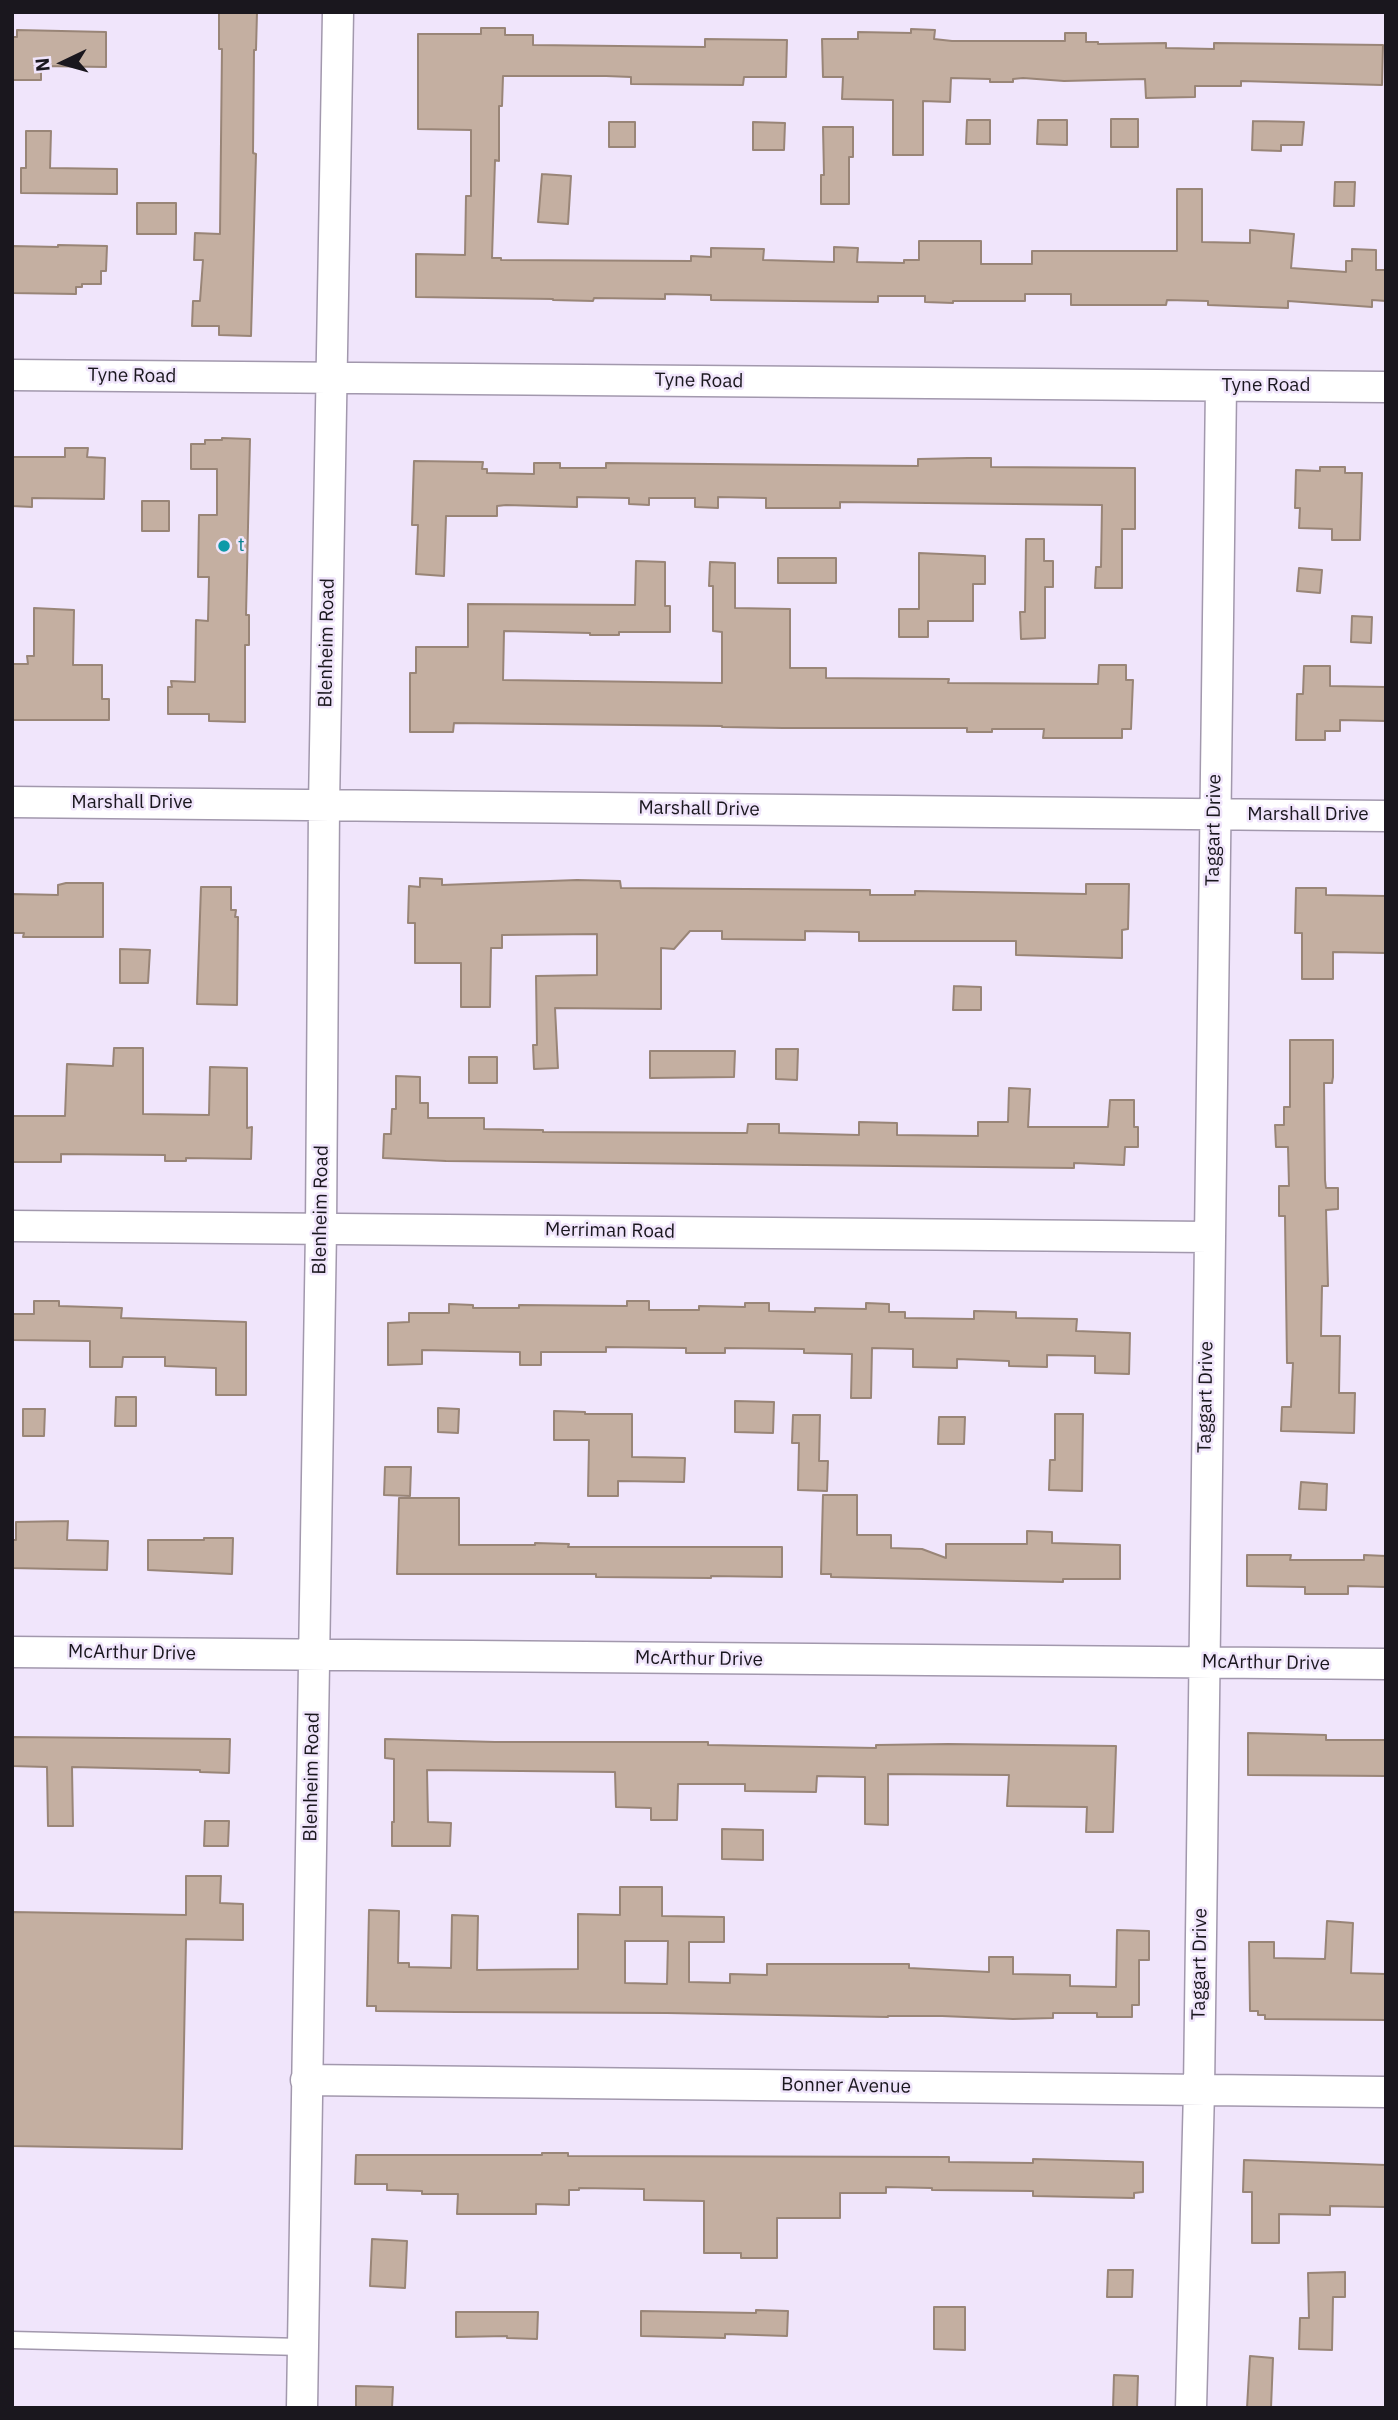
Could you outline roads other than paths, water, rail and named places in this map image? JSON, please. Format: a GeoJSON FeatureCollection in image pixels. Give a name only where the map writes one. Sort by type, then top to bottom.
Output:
{"type":"FeatureCollection","features":[{"type":"Feature","properties":{"kind":"street","name":"Blenheim Road"},"geometry":{"type":"LineString","coordinates":[[302,2408],[338,12]]}},
{"type":"Feature","properties":{"kind":"street","name":"Tyne Road"},"geometry":{"type":"LineString","coordinates":[[12,375],[1386,387]]}},
{"type":"Feature","properties":{"kind":"street","name":"Taggart Drive"},"geometry":{"type":"LineString","coordinates":[[1191,2408],[1199,2090],[1221,386]]}},
{"type":"Feature","properties":{"kind":"street","name":"Marshall Drive"},"geometry":{"type":"LineString","coordinates":[[12,802],[1386,816]]}},
{"type":"Feature","properties":{"kind":"street","name":"Merriman Road"},"geometry":{"type":"LineString","coordinates":[[12,1226],[1208,1237]]}},
{"type":"Feature","properties":{"kind":"street","name":"McArthur Drive"},"geometry":{"type":"LineString","coordinates":[[12,1652],[1386,1664]]}},
{"type":"Feature","properties":{"kind":"street","name":"Bonner Avenue"},"geometry":{"type":"LineString","coordinates":[[306,2080],[1386,2092]]}},
{"type":"Feature","properties":{"kind":"lane"},"geometry":{"type":"LineString","coordinates":[[12,2340],[302,2347]]}},
{"type":"Feature","properties":{"kind":"place","name":"t"},"geometry":{"type":"Point","coordinates":[224,546]}}]}
